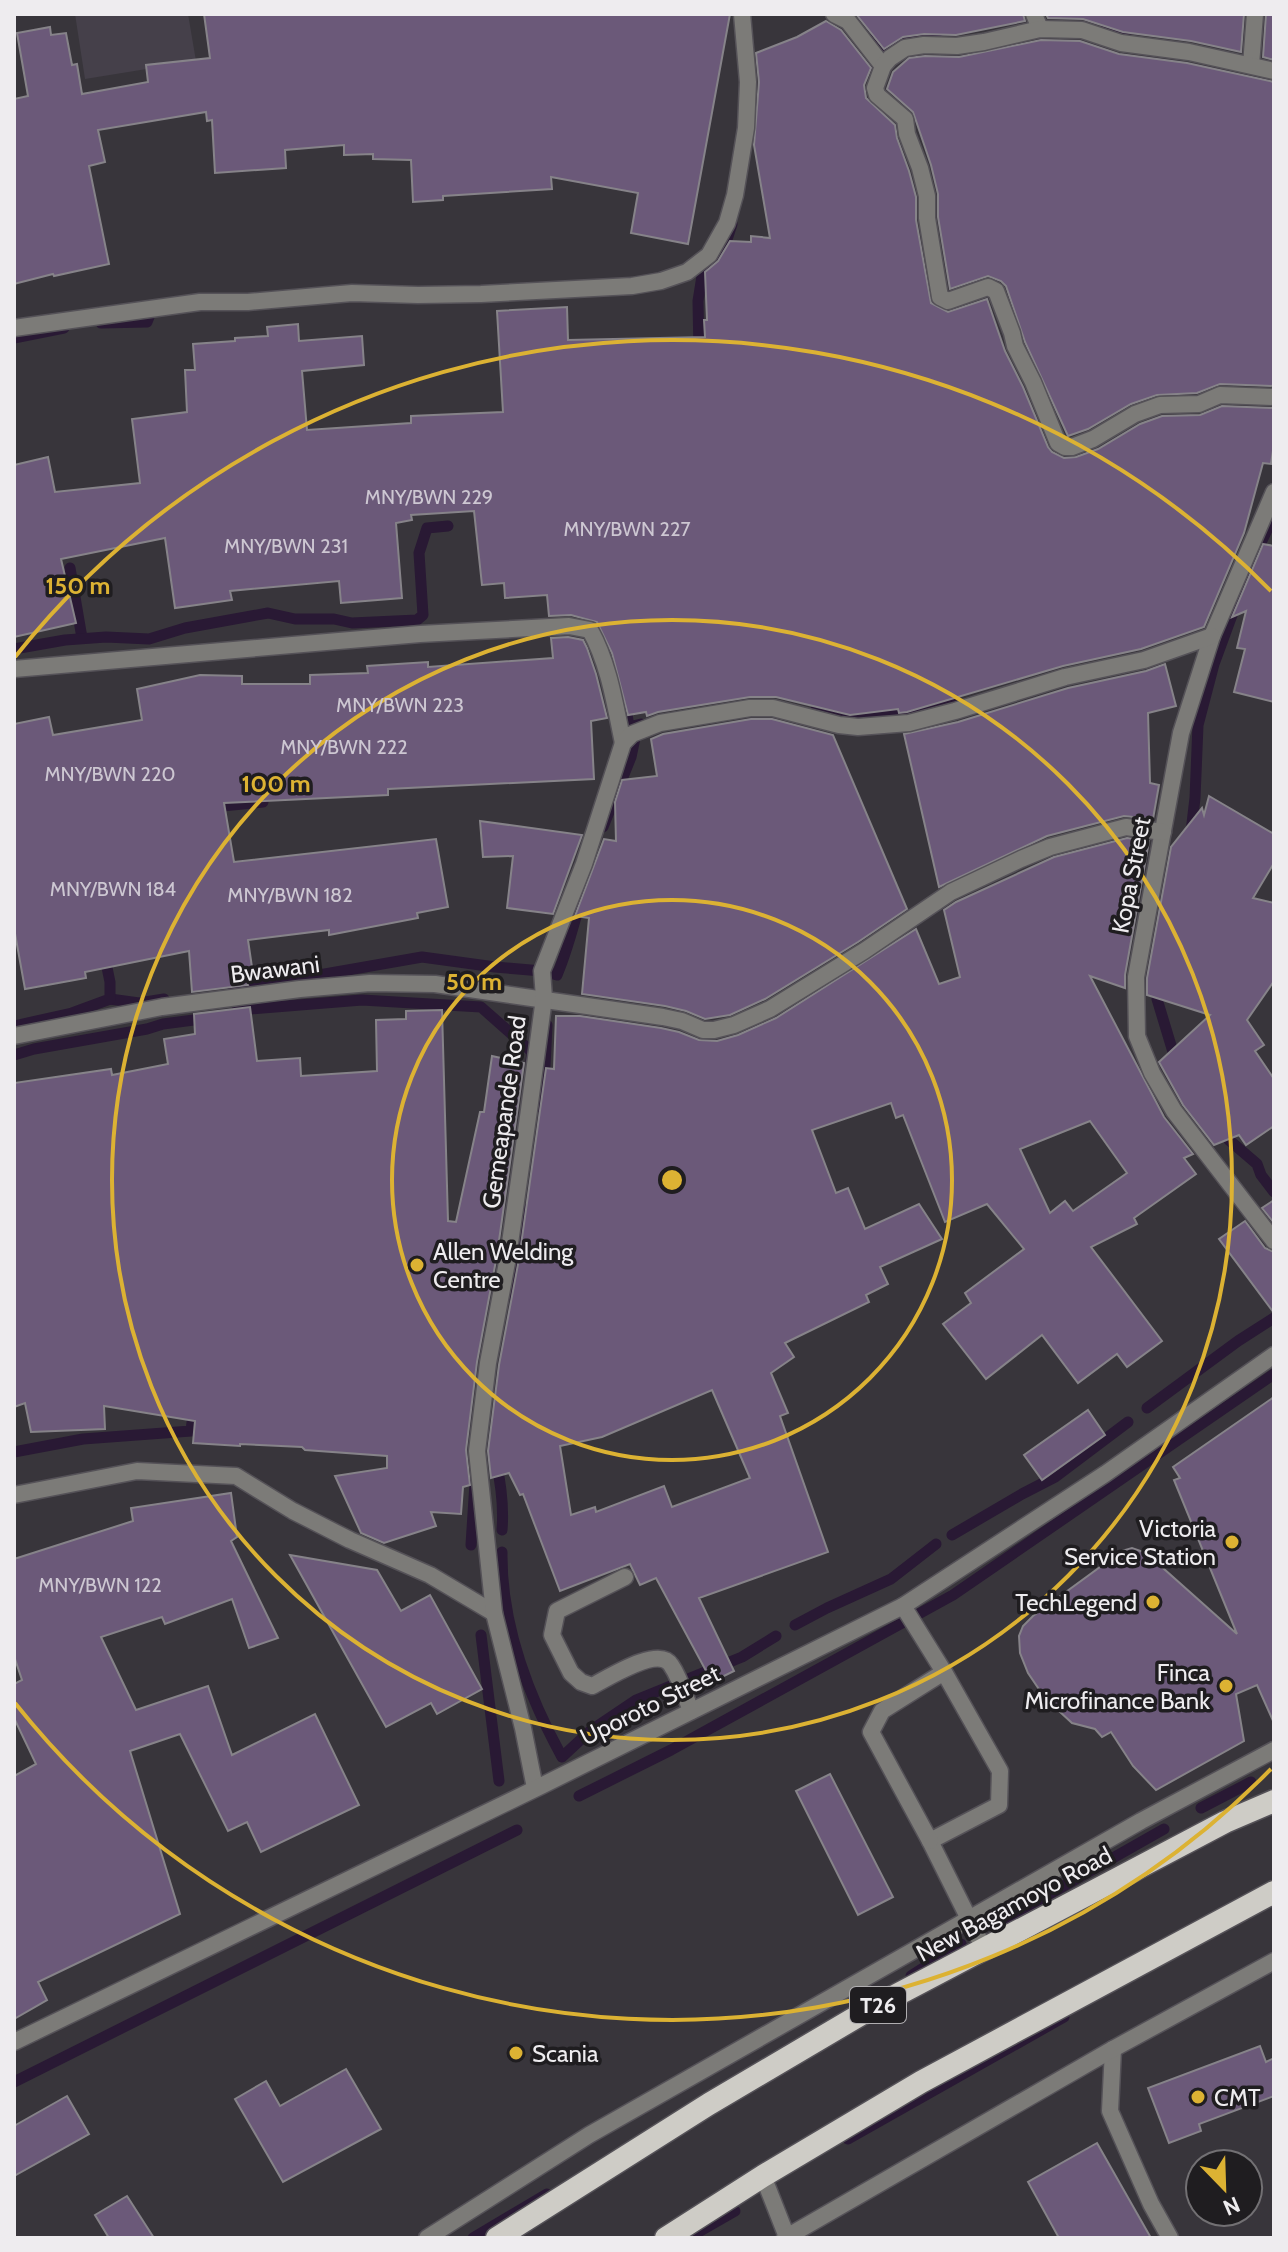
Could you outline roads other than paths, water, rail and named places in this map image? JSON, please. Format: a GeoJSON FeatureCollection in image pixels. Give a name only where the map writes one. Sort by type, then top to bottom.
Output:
{"type":"FeatureCollection","features":[{"type":"Feature","properties":{"kind":"highway","name":"New Bagamoyo Road"},"geometry":{"type":"LineString","coordinates":[[497,2238],[722,2096],[870,2009],[1225,1822],[1274,1801]]}},
{"type":"Feature","properties":{"kind":"highway"},"geometry":{"type":"LineString","coordinates":[[666,2238],[921,2082],[1274,1892]]}},
{"type":"Feature","properties":{"kind":"street"},"geometry":{"type":"LineString","coordinates":[[14,328],[200,302],[248,302],[352,293],[481,294],[632,286],[687,272],[709,255],[727,223],[738,180],[746,128],[748,82],[742,14]]}},
{"type":"Feature","properties":{"kind":"street"},"geometry":{"type":"LineString","coordinates":[[834,14],[848,21],[883,66]]}},
{"type":"Feature","properties":{"kind":"street"},"geometry":{"type":"LineString","coordinates":[[1251,65],[1255,14]]}},
{"type":"Feature","properties":{"kind":"street"},"geometry":{"type":"LineString","coordinates":[[1274,71],[1189,52],[1121,43],[1082,30],[1037,22],[984,42],[905,48],[883,66],[875,91],[905,119],[927,196],[927,218],[940,297],[948,301],[988,287],[996,291],[1015,346],[1058,443],[1065,447],[1081,444],[1135,414],[1160,405],[1199,404],[1220,395],[1274,397]]}},
{"type":"Feature","properties":{"kind":"street","name":"Kopa Street"},"geometry":{"type":"LineString","coordinates":[[1274,492],[1212,636],[1181,733],[1136,977],[1137,1036],[1152,1073],[1174,1111],[1274,1241]]}},
{"type":"Feature","properties":{"kind":"street"},"geometry":{"type":"LineString","coordinates":[[14,669],[420,634],[569,626],[590,630],[598,645],[623,743]]}},
{"type":"Feature","properties":{"kind":"street"},"geometry":{"type":"LineString","coordinates":[[623,743],[632,734],[660,723],[750,708],[773,708],[858,727],[909,723],[1057,679],[1144,660],[1212,636]]}},
{"type":"Feature","properties":{"kind":"street","name":"Gemeapande Road"},"geometry":{"type":"LineString","coordinates":[[535,1788],[494,1613],[477,1451],[544,998],[542,971],[584,864],[623,743]]}},
{"type":"Feature","properties":{"kind":"street","name":"Bwawani"},"geometry":{"type":"LineString","coordinates":[[14,1036],[162,1007],[370,983],[435,984],[544,998],[663,1017],[703,1030],[714,1030],[770,1009],[951,892],[1021,859],[1050,847],[1126,827],[1163,832]]}},
{"type":"Feature","properties":{"kind":"street","name":"Uporoto Street"},"geometry":{"type":"LineString","coordinates":[[14,2042],[903,1606],[1105,1474],[1274,1355]]}},
{"type":"Feature","properties":{"kind":"street"},"geometry":{"type":"LineString","coordinates":[[14,1495],[137,1471],[236,1476],[293,1511],[430,1575],[494,1613]]}},
{"type":"Feature","properties":{"kind":"street"},"geometry":{"type":"LineString","coordinates":[[625,1577],[557,1611],[552,1635],[571,1673],[592,1686],[649,1659],[662,1657],[670,1662],[691,1711]]}},
{"type":"Feature","properties":{"kind":"street"},"geometry":{"type":"LineString","coordinates":[[903,1606],[1000,1771],[999,1805],[930,1841]]}},
{"type":"Feature","properties":{"kind":"street"},"geometry":{"type":"LineString","coordinates":[[944,1672],[882,1711],[871,1732],[984,1949]]}},
{"type":"Feature","properties":{"kind":"street"},"geometry":{"type":"LineString","coordinates":[[427,2238],[589,2135],[1141,1821],[1274,1750]]}},
{"type":"Feature","properties":{"kind":"street"},"geometry":{"type":"LineString","coordinates":[[763,2176],[786,2238],[1113,2049],[1274,1961]]}},
{"type":"Feature","properties":{"kind":"street"},"geometry":{"type":"LineString","coordinates":[[1113,2049],[1110,2111],[1151,2204],[1170,2238]]}},
{"type":"Feature","properties":{"kind":"waterway"},"geometry":{"type":"LineString","coordinates":[[868,39],[872,45],[894,49],[911,38],[925,39],[942,29],[938,14]]}},
{"type":"Feature","properties":{"kind":"waterway"},"geometry":{"type":"LineString","coordinates":[[1099,14],[1115,33],[1128,39]]}},
{"type":"Feature","properties":{"kind":"waterway"},"geometry":{"type":"LineString","coordinates":[[699,352],[698,301],[702,276],[722,255],[732,224]]}},
{"type":"Feature","properties":{"kind":"waterway"},"geometry":{"type":"LineString","coordinates":[[101,323],[147,322],[149,317],[134,317]]}},
{"type":"Feature","properties":{"kind":"waterway"},"geometry":{"type":"LineString","coordinates":[[14,338],[64,328]]}},
{"type":"Feature","properties":{"kind":"waterway"},"geometry":{"type":"LineString","coordinates":[[1191,832],[1198,725],[1214,664],[1250,566],[1274,515]]}},
{"type":"Feature","properties":{"kind":"waterway"},"geometry":{"type":"LineString","coordinates":[[14,649],[65,640],[106,637],[149,639],[185,628],[268,613],[295,619],[334,619],[352,623],[417,620],[423,615],[419,553],[427,528],[448,526]]}},
{"type":"Feature","properties":{"kind":"waterway"},"geometry":{"type":"LineString","coordinates":[[70,568],[82,638]]}},
{"type":"Feature","properties":{"kind":"waterway"},"geometry":{"type":"LineString","coordinates":[[616,665],[623,717],[627,714],[629,727],[641,724]]}},
{"type":"Feature","properties":{"kind":"waterway"},"geometry":{"type":"LineString","coordinates":[[815,711],[859,719],[955,704]]}},
{"type":"Feature","properties":{"kind":"waterway"},"geometry":{"type":"LineString","coordinates":[[603,827],[631,757],[635,738],[632,734]]}},
{"type":"Feature","properties":{"kind":"waterway"},"geometry":{"type":"LineString","coordinates":[[212,807],[263,802]]}},
{"type":"Feature","properties":{"kind":"waterway"},"geometry":{"type":"LineString","coordinates":[[233,990],[422,957],[557,975],[590,866]]}},
{"type":"Feature","properties":{"kind":"waterway"},"geometry":{"type":"LineString","coordinates":[[14,1026],[72,1013],[110,999],[104,953]]}},
{"type":"Feature","properties":{"kind":"waterway"},"geometry":{"type":"LineString","coordinates":[[1159,986],[1157,999],[1176,1062]]}},
{"type":"Feature","properties":{"kind":"waterway"},"geometry":{"type":"LineString","coordinates":[[110,999],[139,1003],[164,999]]}},
{"type":"Feature","properties":{"kind":"waterway"},"geometry":{"type":"LineString","coordinates":[[237,1010],[362,1000],[481,1007],[532,1052],[531,1061]]}},
{"type":"Feature","properties":{"kind":"waterway"},"geometry":{"type":"LineString","coordinates":[[14,1055],[163,1024],[209,1018]]}},
{"type":"Feature","properties":{"kind":"waterway"},"geometry":{"type":"LineString","coordinates":[[536,1107],[545,1066],[547,1025]]}},
{"type":"Feature","properties":{"kind":"waterway"},"geometry":{"type":"LineString","coordinates":[[1221,1129],[1257,1164],[1274,1192]]}},
{"type":"Feature","properties":{"kind":"waterway"},"geometry":{"type":"LineString","coordinates":[[513,1296],[525,1210]]}},
{"type":"Feature","properties":{"kind":"waterway"},"geometry":{"type":"LineString","coordinates":[[1147,1408],[1274,1318]]}},
{"type":"Feature","properties":{"kind":"waterway"},"geometry":{"type":"LineString","coordinates":[[579,1796],[671,1750],[953,1595],[1274,1374]]}},
{"type":"Feature","properties":{"kind":"waterway"},"geometry":{"type":"LineString","coordinates":[[14,1452],[83,1439],[191,1431],[194,1406]]}},
{"type":"Feature","properties":{"kind":"waterway"},"geometry":{"type":"LineString","coordinates":[[952,1535],[1055,1477],[1128,1422]]}},
{"type":"Feature","properties":{"kind":"waterway"},"geometry":{"type":"LineString","coordinates":[[496,1461],[502,1495],[502,1530]]}},
{"type":"Feature","properties":{"kind":"waterway"},"geometry":{"type":"LineString","coordinates":[[471,1545],[475,1483]]}},
{"type":"Feature","properties":{"kind":"waterway"},"geometry":{"type":"LineString","coordinates":[[795,1625],[891,1579],[936,1544]]}},
{"type":"Feature","properties":{"kind":"waterway"},"geometry":{"type":"LineString","coordinates":[[502,1552],[506,1605],[519,1658],[538,1709],[562,1757],[590,1731],[636,1700],[742,1657],[776,1636]]}},
{"type":"Feature","properties":{"kind":"waterway"},"geometry":{"type":"LineString","coordinates":[[481,1635],[499,1781]]}},
{"type":"Feature","properties":{"kind":"waterway"},"geometry":{"type":"LineString","coordinates":[[1201,1808],[1251,1782]]}},
{"type":"Feature","properties":{"kind":"waterway"},"geometry":{"type":"LineString","coordinates":[[1002,1921],[1164,1829]]}},
{"type":"Feature","properties":{"kind":"waterway"},"geometry":{"type":"LineString","coordinates":[[14,2082],[517,1830]]}},
{"type":"Feature","properties":{"kind":"waterway"},"geometry":{"type":"LineString","coordinates":[[911,1976],[961,1944]]}},
{"type":"Feature","properties":{"kind":"waterway"},"geometry":{"type":"LineString","coordinates":[[848,2139],[1064,2017]]}},
{"type":"Feature","properties":{"kind":"waterway"},"geometry":{"type":"LineString","coordinates":[[473,2238],[547,2194]]}},
{"type":"Feature","properties":{"kind":"waterway"},"geometry":{"type":"LineString","coordinates":[[688,2238],[735,2211]]}},
{"type":"Feature","properties":{"kind":"place","name":"Allen Welding Centre"},"geometry":{"type":"Point","coordinates":[417,1265]}},
{"type":"Feature","properties":{"kind":"place","name":"Victoria Service Station"},"geometry":{"type":"Point","coordinates":[1232,1542]}},
{"type":"Feature","properties":{"kind":"place","name":"TechLegend"},"geometry":{"type":"Point","coordinates":[1153,1602]}},
{"type":"Feature","properties":{"kind":"place","name":"Finca Microfinance Bank"},"geometry":{"type":"Point","coordinates":[1226,1686]}},
{"type":"Feature","properties":{"kind":"place","name":"Scania"},"geometry":{"type":"Point","coordinates":[516,2053]}},
{"type":"Feature","properties":{"kind":"place","name":"CMT"},"geometry":{"type":"Point","coordinates":[1198,2097]}}]}
